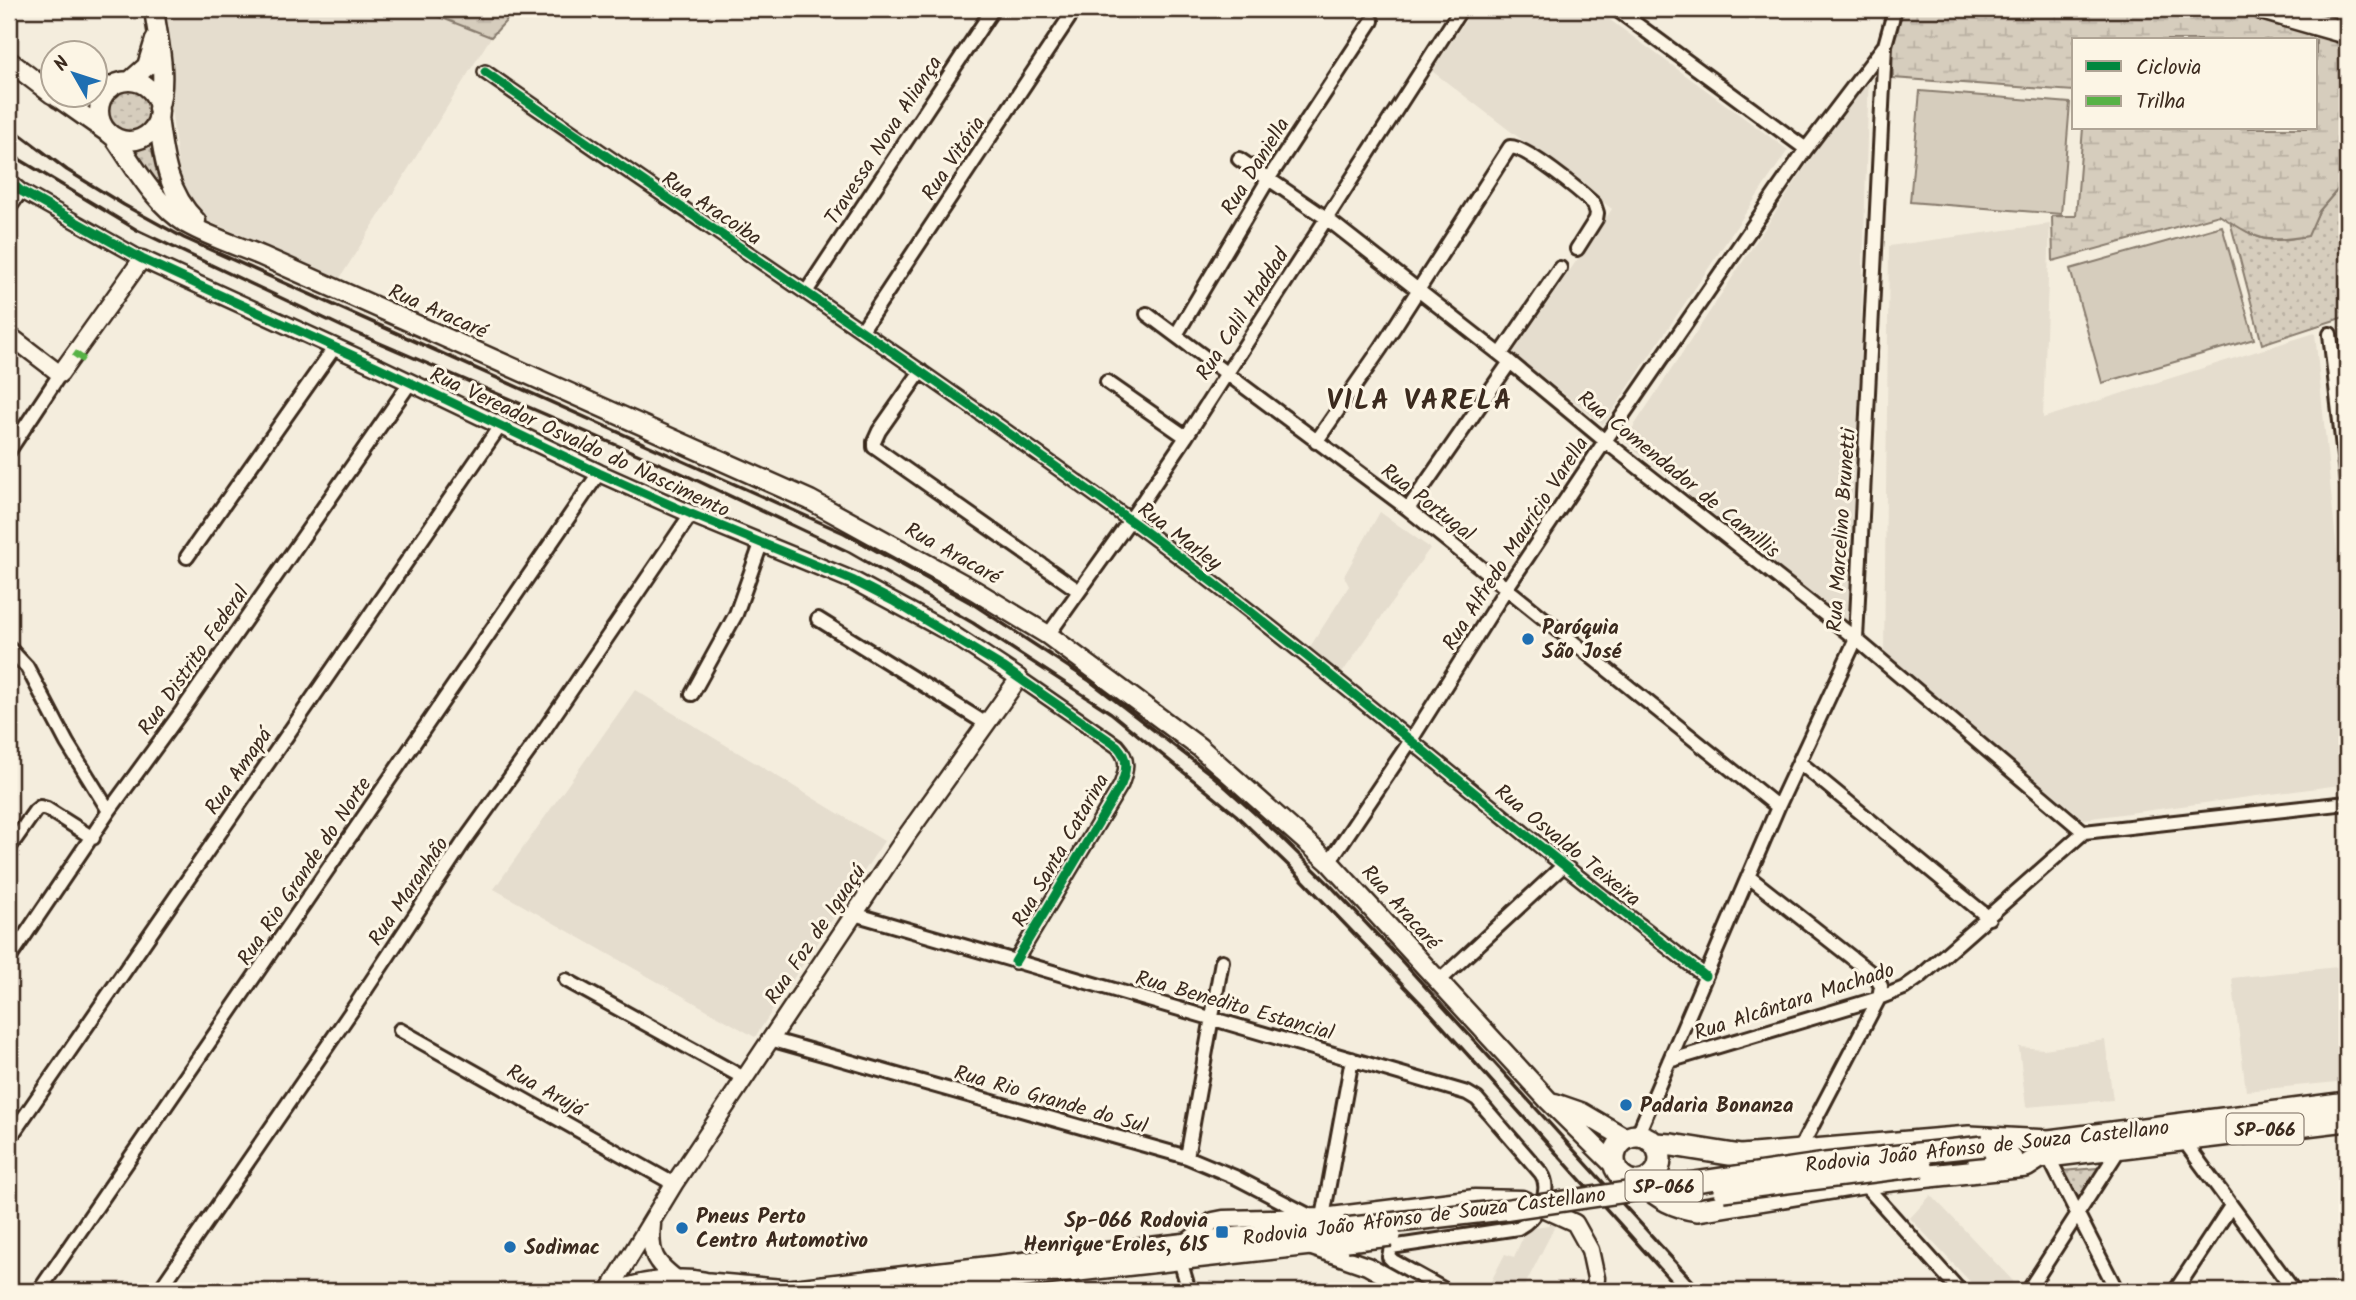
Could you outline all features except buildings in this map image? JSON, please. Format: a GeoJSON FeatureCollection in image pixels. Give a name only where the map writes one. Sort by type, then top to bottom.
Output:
{"type":"FeatureCollection","features":[{"type":"Feature","properties":{"kind":"highway"},"geometry":{"type":"LineString","coordinates":[[2263,9],[2347,33]]}},
{"type":"Feature","properties":{"kind":"highway","name":"Rodovia João Afonso de Souza Castellano"},"geometry":{"type":"LineString","coordinates":[[2041,1151],[2347,1103]]}},
{"type":"Feature","properties":{"kind":"highway","name":"Rodovia João Afonso de Souza Castellano"},"geometry":{"type":"LineString","coordinates":[[2041,1151],[2120,1148],[2347,1119]]}},
{"type":"Feature","properties":{"kind":"highway"},"geometry":{"type":"LineString","coordinates":[[1969,1137],[2041,1151],[2026,1166],[1863,1183],[1698,1210],[1668,1203],[1641,1182],[1625,1179],[1615,1166],[1615,1153],[1622,1143],[1639,1140],[1741,1156],[1969,1137]]}},
{"type":"Feature","properties":{"kind":"highway"},"geometry":{"type":"LineString","coordinates":[[1639,1140],[1659,1151],[1659,1167],[1655,1174],[1641,1182]]}},
{"type":"Feature","properties":{"kind":"main road","name":"Rua Aracaré"},"geometry":{"type":"LineString","coordinates":[[154,9],[162,69],[158,113],[164,159],[176,194],[187,212],[208,233]]}},
{"type":"Feature","properties":{"kind":"main road"},"geometry":{"type":"LineString","coordinates":[[130,81],[147,66],[152,57],[157,33]]}},
{"type":"Feature","properties":{"kind":"main road"},"geometry":{"type":"LineString","coordinates":[[9,61],[38,83]]}},
{"type":"Feature","properties":{"kind":"main road"},"geometry":{"type":"LineString","coordinates":[[72,108],[123,141],[141,138],[155,126],[158,113],[156,98],[149,90],[130,81],[108,89]]}},
{"type":"Feature","properties":{"kind":"main road"},"geometry":{"type":"LineString","coordinates":[[110,135],[99,114],[104,95],[111,88]]}},
{"type":"Feature","properties":{"kind":"main road","name":"Rua Aracaré"},"geometry":{"type":"LineString","coordinates":[[110,135],[143,180],[171,211],[187,223],[810,500],[974,590],[1048,635],[1199,747],[1329,862],[1548,1100],[1615,1166]]}},
{"type":"Feature","properties":{"kind":"main road","name":"Rua Aracaré"},"geometry":{"type":"LineString","coordinates":[[1548,1100],[1581,1112],[1639,1140]]}},
{"type":"Feature","properties":{"kind":"main road","name":"Rodovia João Afonso de Souza Castellano"},"geometry":{"type":"LineString","coordinates":[[716,1287],[789,1290],[1183,1252],[1824,1177],[1981,1153],[2041,1151]]}},
{"type":"Feature","properties":{"kind":"main road","name":"Rodovia João Afonso de Souza Castellano"},"geometry":{"type":"LineString","coordinates":[[901,1291],[983,1287],[1183,1252],[1310,1246],[1346,1234]]}},
{"type":"Feature","properties":{"kind":"main road","name":"SP-066"},"geometry":{"type":"LineString","coordinates":[[619,1291],[642,1284],[679,1281],[716,1287]]}},
{"type":"Feature","properties":{"kind":"street","name":"Travessa Nova Aliança"},"geometry":{"type":"LineString","coordinates":[[806,292],[993,9]]}},
{"type":"Feature","properties":{"kind":"street","name":"Rua Vitória"},"geometry":{"type":"LineString","coordinates":[[862,330],[1075,9]]}},
{"type":"Feature","properties":{"kind":"street","name":"Rua Calil Haddad"},"geometry":{"type":"LineString","coordinates":[[1048,635],[1186,437],[1461,9]]}},
{"type":"Feature","properties":{"kind":"street"},"geometry":{"type":"LineString","coordinates":[[1616,9],[1806,149]]}},
{"type":"Feature","properties":{"kind":"street","name":"Rua Marcelino Brunetti"},"geometry":{"type":"LineString","coordinates":[[1639,1140],[1669,1061],[1778,807],[1856,639],[1885,45],[1895,9]]}},
{"type":"Feature","properties":{"kind":"street","name":"Rua Daniella"},"geometry":{"type":"LineString","coordinates":[[1176,335],[1269,178],[1372,21]]}},
{"type":"Feature","properties":{"kind":"street","name":"Rua Alfredo Maurício Varella"},"geometry":{"type":"LineString","coordinates":[[1329,862],[1605,441],[1806,149],[1885,45]]}},
{"type":"Feature","properties":{"kind":"street","name":"Rua Aracoiba"},"geometry":{"type":"LineString","coordinates":[[485,72],[921,371]]}},
{"type":"Feature","properties":{"kind":"street"},"geometry":{"type":"LineString","coordinates":[[1316,442],[1381,348],[1510,147],[1521,149],[1591,202],[1597,213],[1596,219],[1577,249]]}},
{"type":"Feature","properties":{"kind":"street","name":"Rua Comendador de Camillis"},"geometry":{"type":"LineString","coordinates":[[1239,159],[1326,218],[1506,358],[1605,441],[1856,639],[2084,832]]}},
{"type":"Feature","properties":{"kind":"street","name":"Rua Vereador Osvaldo do Nascimento"},"geometry":{"type":"LineString","coordinates":[[9,181],[21,191],[142,258],[691,514],[854,581],[893,601],[952,634],[1019,678],[1117,746],[1124,754]]}},
{"type":"Feature","properties":{"kind":"street"},"geometry":{"type":"LineString","coordinates":[[9,208],[21,191]]}},
{"type":"Feature","properties":{"kind":"street"},"geometry":{"type":"LineString","coordinates":[[9,451],[60,374],[79,356],[142,258]]}},
{"type":"Feature","properties":{"kind":"street"},"geometry":{"type":"LineString","coordinates":[[1408,509],[1506,358],[1560,268]]}},
{"type":"Feature","properties":{"kind":"street","name":"Rua Portugal"},"geometry":{"type":"LineString","coordinates":[[1147,314],[1408,509],[1778,807]]}},
{"type":"Feature","properties":{"kind":"street"},"geometry":{"type":"LineString","coordinates":[[2330,334],[2347,483]]}},
{"type":"Feature","properties":{"kind":"street"},"geometry":{"type":"LineString","coordinates":[[9,335],[60,374]]}},
{"type":"Feature","properties":{"kind":"street"},"geometry":{"type":"LineString","coordinates":[[187,557],[334,348]]}},
{"type":"Feature","properties":{"kind":"street"},"geometry":{"type":"LineString","coordinates":[[921,371],[879,431],[874,447],[1079,590]]}},
{"type":"Feature","properties":{"kind":"street","name":"Rua Marley"},"geometry":{"type":"LineString","coordinates":[[921,371],[1130,520],[1262,620],[1411,740]]}},
{"type":"Feature","properties":{"kind":"street"},"geometry":{"type":"LineString","coordinates":[[1107,382],[1186,437]]}},
{"type":"Feature","properties":{"kind":"street","name":"Rua Distrito Federal"},"geometry":{"type":"LineString","coordinates":[[9,959],[109,811],[183,711],[410,383]]}},
{"type":"Feature","properties":{"kind":"street","name":"Rua Amapá"},"geometry":{"type":"LineString","coordinates":[[9,1139],[500,426]]}},
{"type":"Feature","properties":{"kind":"street","name":"Rua Rio Grande do Norte"},"geometry":{"type":"LineString","coordinates":[[39,1291],[600,472]]}},
{"type":"Feature","properties":{"kind":"street","name":"Rua Maranhão"},"geometry":{"type":"LineString","coordinates":[[159,1291],[691,514]]}},
{"type":"Feature","properties":{"kind":"street"},"geometry":{"type":"LineString","coordinates":[[692,694],[736,614],[761,544]]}},
{"type":"Feature","properties":{"kind":"street"},"geometry":{"type":"LineString","coordinates":[[818,619],[985,723]]}},
{"type":"Feature","properties":{"kind":"street"},"geometry":{"type":"LineString","coordinates":[[9,648],[27,667],[67,743],[109,811]]}},
{"type":"Feature","properties":{"kind":"street","name":"Rua Foz de Iguaçú"},"geometry":{"type":"LineString","coordinates":[[609,1291],[652,1218],[744,1078],[985,723],[1019,678]]}},
{"type":"Feature","properties":{"kind":"street","name":"Rua Osvaldo Teixeira"},"geometry":{"type":"LineString","coordinates":[[1411,740],[1564,866],[1705,976]]}},
{"type":"Feature","properties":{"kind":"street","name":"Rua Santa Catarina"},"geometry":{"type":"LineString","coordinates":[[1015,962],[1121,785],[1127,766],[1124,754]]}},
{"type":"Feature","properties":{"kind":"street"},"geometry":{"type":"LineString","coordinates":[[1799,762],[1989,918]]}},
{"type":"Feature","properties":{"kind":"street"},"geometry":{"type":"LineString","coordinates":[[2084,832],[2347,803]]}},
{"type":"Feature","properties":{"kind":"street"},"geometry":{"type":"LineString","coordinates":[[9,848],[40,807],[93,838]]}},
{"type":"Feature","properties":{"kind":"street","name":"Rua Alcântara Machado"},"geometry":{"type":"LineString","coordinates":[[1669,1061],[1904,988],[1989,918],[2084,832]]}},
{"type":"Feature","properties":{"kind":"street"},"geometry":{"type":"LineString","coordinates":[[1438,982],[1564,866]]}},
{"type":"Feature","properties":{"kind":"street"},"geometry":{"type":"LineString","coordinates":[[1749,877],[1875,976],[1881,986],[1878,998],[1799,1151]]}},
{"type":"Feature","properties":{"kind":"street","name":"Rua Benedito Estancial"},"geometry":{"type":"LineString","coordinates":[[854,914],[1455,1088],[1477,1099],[1544,1178],[1540,1206]]}},
{"type":"Feature","properties":{"kind":"street"},"geometry":{"type":"LineString","coordinates":[[1187,1157],[1222,961]]}},
{"type":"Feature","properties":{"kind":"street"},"geometry":{"type":"LineString","coordinates":[[566,980],[744,1078]]}},
{"type":"Feature","properties":{"kind":"street","name":"Rua Arujá"},"geometry":{"type":"LineString","coordinates":[[400,1030],[674,1184]]}},
{"type":"Feature","properties":{"kind":"street","name":"Rua Rio Grande do Sul"},"geometry":{"type":"LineString","coordinates":[[770,1040],[1187,1157],[1318,1217]]}},
{"type":"Feature","properties":{"kind":"street"},"geometry":{"type":"LineString","coordinates":[[1318,1217],[1352,1059]]}},
{"type":"Feature","properties":{"kind":"street"},"geometry":{"type":"LineString","coordinates":[[2184,1141],[2290,1290]]}},
{"type":"Feature","properties":{"kind":"street"},"geometry":{"type":"LineString","coordinates":[[2028,1291],[2120,1148]]}},
{"type":"Feature","properties":{"kind":"street"},"geometry":{"type":"LineString","coordinates":[[2041,1151],[2117,1291]]}},
{"type":"Feature","properties":{"kind":"street"},"geometry":{"type":"LineString","coordinates":[[1863,1183],[1960,1291]]}},
{"type":"Feature","properties":{"kind":"street"},"geometry":{"type":"LineString","coordinates":[[1188,1291],[1183,1252],[1213,1221],[1318,1217],[1475,1198],[1522,1199],[1569,1219],[1579,1230],[1590,1250],[1596,1278],[1595,1291]]}},
{"type":"Feature","properties":{"kind":"street"},"geometry":{"type":"LineString","coordinates":[[1447,1291],[1389,1257],[1391,1247],[1518,1228],[1527,1223],[1540,1206]]}},
{"type":"Feature","properties":{"kind":"street"},"geometry":{"type":"LineString","coordinates":[[2175,1291],[2231,1206]]}},
{"type":"Feature","properties":{"kind":"street"},"geometry":{"type":"LineString","coordinates":[[652,1218],[652,1254],[664,1270],[679,1281]]}},
{"type":"Feature","properties":{"kind":"street"},"geometry":{"type":"LineString","coordinates":[[1310,1246],[1367,1266],[1412,1291]]}},
{"type":"Feature","properties":{"kind":"shaded area"},"geometry":{"type":"Polygon","coordinates":[[[159,9],[419,9],[491,37],[340,278],[208,221],[193,210],[181,189],[159,9]]]}},
{"type":"Feature","properties":{"kind":"shaded area"},"geometry":{"type":"Polygon","coordinates":[[[1473,9],[1595,9],[1788,150],[1603,425],[1513,353],[1612,209],[1432,71],[1473,9]]]}},
{"type":"Feature","properties":{"kind":"shaded area"},"geometry":{"type":"Polygon","coordinates":[[[1869,71],[1852,629],[1624,441],[1869,71]]]}},
{"type":"Feature","properties":{"kind":"shaded area"},"geometry":{"type":"Polygon","coordinates":[[[2050,224],[2043,418],[2315,333],[2347,652],[2347,784],[2084,819],[1884,655],[1889,246],[2050,224]]]}},
{"type":"Feature","properties":{"kind":"shaded area"},"geometry":{"type":"Polygon","coordinates":[[[1380,512],[1430,548],[1340,676],[1308,650],[1349,586],[1344,576],[1380,512]]]}},
{"type":"Feature","properties":{"kind":"shaded area"},"geometry":{"type":"Polygon","coordinates":[[[635,690],[884,841],[755,1037],[494,889],[635,690]]]}},
{"type":"Feature","properties":{"kind":"shaded area"},"geometry":{"type":"Polygon","coordinates":[[[2347,966],[2347,1081],[2246,1091],[2232,978],[2347,966]]]}},
{"type":"Feature","properties":{"kind":"shaded area"},"geometry":{"type":"Polygon","coordinates":[[[2105,1040],[2113,1100],[2026,1107],[2019,1047],[2044,1049],[2105,1040]]]}},
{"type":"Feature","properties":{"kind":"shaded area"},"geometry":{"type":"Polygon","coordinates":[[[1931,1195],[2013,1281],[2005,1291],[1979,1291],[1910,1218],[1931,1195]]]}},
{"type":"Feature","properties":{"kind":"shaded area"},"geometry":{"type":"Polygon","coordinates":[[[1556,1224],[1522,1291],[1486,1291],[1505,1254],[1514,1257],[1527,1228],[1556,1224]]]}},
{"type":"Feature","properties":{"kind":"green space"},"geometry":{"type":"Polygon","coordinates":[[[419,9],[517,9],[491,37],[419,9]]]}},
{"type":"Feature","properties":{"kind":"green space"},"geometry":{"type":"Polygon","coordinates":[[[1902,9],[2230,9],[2347,41],[2347,188],[2338,189],[2319,211],[2308,236],[2260,238],[2219,215],[2053,261],[2052,216],[2076,216],[2083,130],[2318,130],[2318,38],[2072,38],[2072,91],[1893,78],[1891,36],[1902,9]]]}},
{"type":"Feature","properties":{"kind":"green space"},"geometry":{"type":"Polygon","coordinates":[[[120,89],[138,89],[146,94],[151,102],[151,120],[146,128],[138,133],[120,133],[112,128],[107,120],[105,111],[108,100],[120,89]]]}},
{"type":"Feature","properties":{"kind":"green space"},"geometry":{"type":"Polygon","coordinates":[[[1920,91],[2070,103],[2061,214],[1910,202],[1920,91]]]}},
{"type":"Feature","properties":{"kind":"green space"},"geometry":{"type":"Polygon","coordinates":[[[155,134],[163,195],[126,146],[139,144],[155,134]]]}},
{"type":"Feature","properties":{"kind":"green space"},"geometry":{"type":"Polygon","coordinates":[[[2347,188],[2347,316],[2262,344],[2230,221],[2251,234],[2267,239],[2283,240],[2307,236],[2319,211],[2338,189],[2347,188]]]}},
{"type":"Feature","properties":{"kind":"green space"},"geometry":{"type":"Polygon","coordinates":[[[2222,226],[2254,339],[2102,383],[2070,269],[2222,226]]]}},
{"type":"Feature","properties":{"kind":"green space"},"geometry":{"type":"Polygon","coordinates":[[[2098,1168],[2077,1202],[2063,1171],[2098,1168]]]}},
{"type":"Feature","properties":{"kind":"railway"},"geometry":{"type":"LineString","coordinates":[[9,126],[67,170],[184,238],[844,533],[973,604],[1090,681],[1212,775],[1329,884],[1702,1291]]}},
{"type":"Feature","properties":{"kind":"railway"},"geometry":{"type":"LineString","coordinates":[[9,153],[137,230],[347,329],[679,472],[849,552],[973,623],[1111,713],[1236,815],[1290,867],[1432,1015],[1680,1291]]}},
{"type":"Feature","properties":{"kind":"marked path"},"geometry":{"type":"LineString","coordinates":[[74,353],[84,360]]}},
{"type":"Feature","properties":{"kind":"cycle path"},"geometry":{"type":"LineString","coordinates":[[485,72],[890,350],[1131,521],[1294,646],[1705,976]]}},
{"type":"Feature","properties":{"kind":"cycle path"},"geometry":{"type":"LineString","coordinates":[[9,181],[21,191],[142,259],[376,366],[599,473],[854,581],[893,601],[1003,667],[1117,746],[1124,755],[1126,764],[1121,785],[1015,962]]}},
{"type":"Feature","properties":{"kind":"place","name":"Paróquia São José"},"geometry":{"type":"Point","coordinates":[1528,639]}},
{"type":"Feature","properties":{"kind":"place","name":"Padaria Bonanza"},"geometry":{"type":"Point","coordinates":[1626,1105]}},
{"type":"Feature","properties":{"kind":"place","name":"Pneus Perto Centro Automotivo"},"geometry":{"type":"Point","coordinates":[682,1228]}},
{"type":"Feature","properties":{"kind":"place","name":"Sp-066 Rodovia Henrique Eroles, 615"},"geometry":{"type":"Point","coordinates":[1222,1232]}},
{"type":"Feature","properties":{"kind":"place","name":"Sodimac"},"geometry":{"type":"Point","coordinates":[510,1247]}},
{"type":"Feature","properties":{"kind":"district","name":"VILA VARELA"},"geometry":{"type":"Point","coordinates":[1420,399]}}]}
